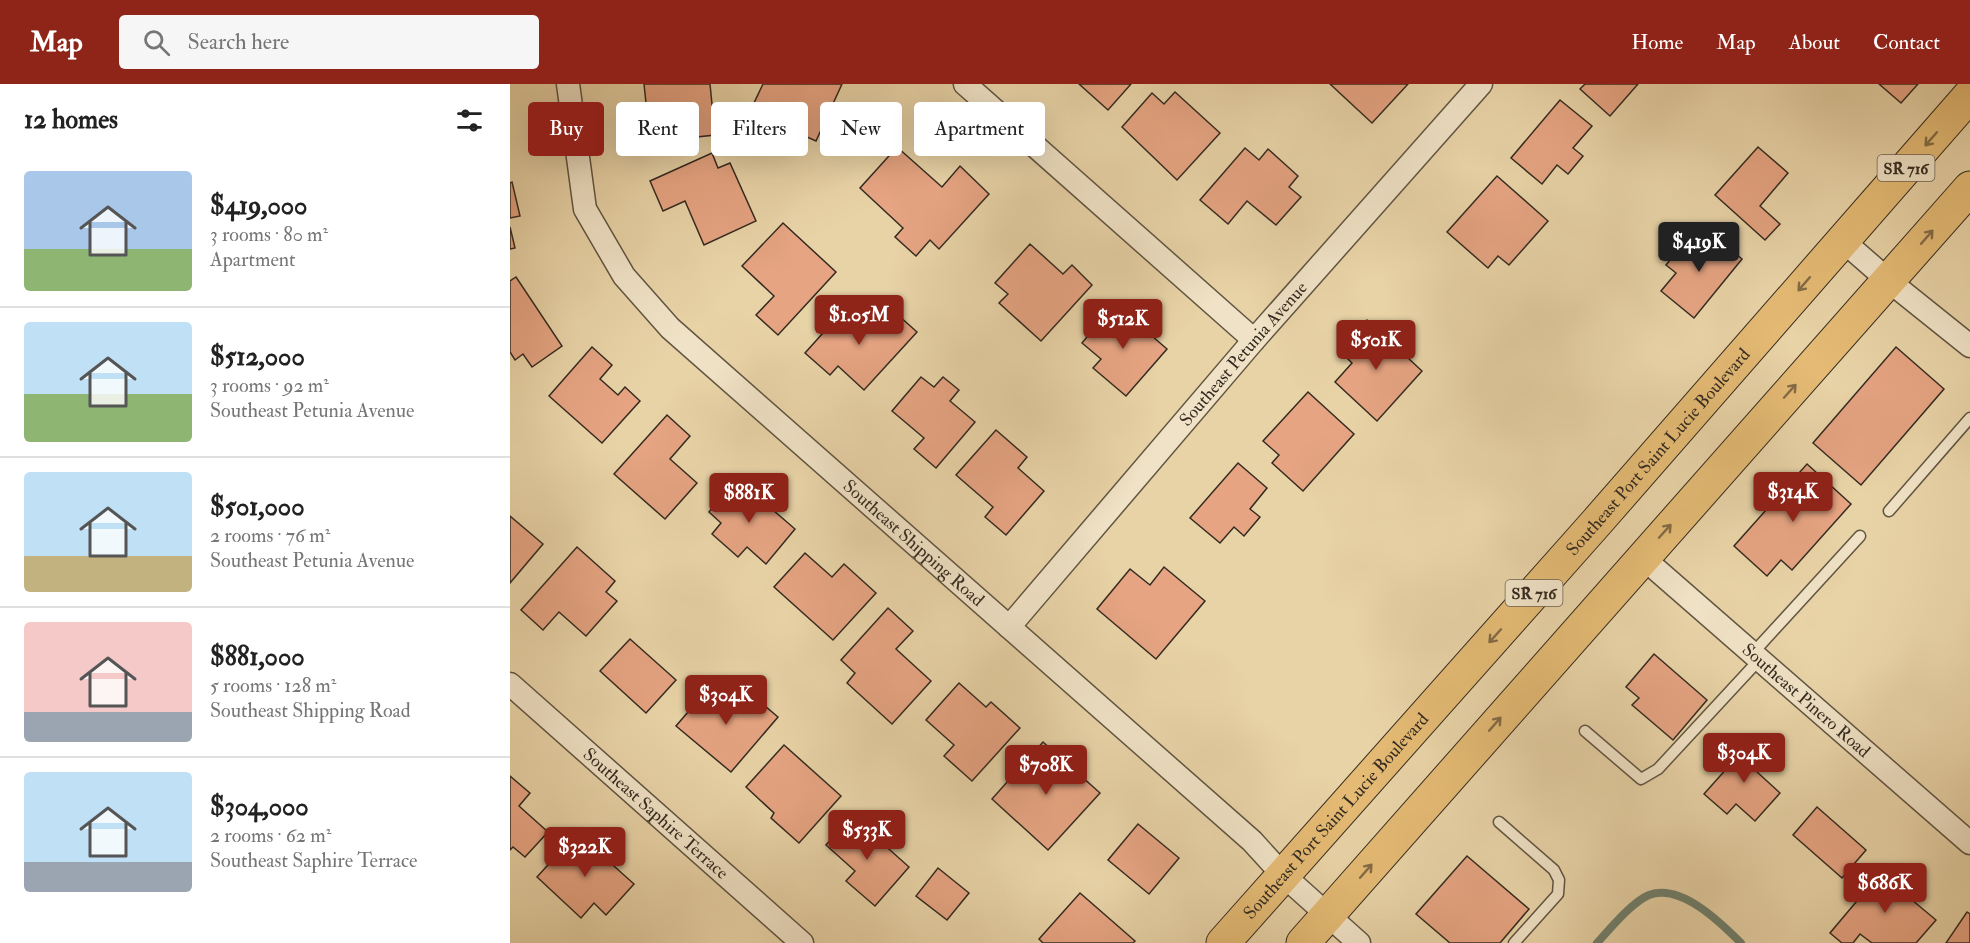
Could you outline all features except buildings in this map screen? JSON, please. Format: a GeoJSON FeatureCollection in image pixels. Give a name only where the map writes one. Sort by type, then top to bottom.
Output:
{"type":"FeatureCollection","features":[{"type":"Feature","properties":{"kind":"main road","name":"Southeast Port Saint Lucie Boulevard"},"geometry":{"type":"LineString","coordinates":[[1223,943],[1596,523],[1970,95]]}},
{"type":"Feature","properties":{"kind":"main road"},"geometry":{"type":"LineString","coordinates":[[1303,943],[1970,188]]}},
{"type":"Feature","properties":{"kind":"street","name":"Southeast Shipping Road"},"geometry":{"type":"LineString","coordinates":[[568,84],[585,209],[624,276],[670,328],[1252,841],[1283,875],[1359,943]]}},
{"type":"Feature","properties":{"kind":"street"},"geometry":{"type":"LineString","coordinates":[[965,84],[1254,340]]}},
{"type":"Feature","properties":{"kind":"street","name":"Southeast Petunia Avenue"},"geometry":{"type":"LineString","coordinates":[[1009,627],[1254,340],[1481,84]]}},
{"type":"Feature","properties":{"kind":"street"},"geometry":{"type":"LineString","coordinates":[[1842,240],[1970,346]]}},
{"type":"Feature","properties":{"kind":"street","name":"Southeast Pinero Road"},"geometry":{"type":"LineString","coordinates":[[1642,557],[1970,843]]}},
{"type":"Feature","properties":{"kind":"street","name":"Southeast Saphire Terrace"},"geometry":{"type":"LineString","coordinates":[[510,684],[802,943]]}},
{"type":"Feature","properties":{"kind":"lane"},"geometry":{"type":"LineString","coordinates":[[1889,511],[1970,418]]}},
{"type":"Feature","properties":{"kind":"lane"},"geometry":{"type":"LineString","coordinates":[[1585,731],[1641,778],[1658,769],[1860,536]]}},
{"type":"Feature","properties":{"kind":"lane"},"geometry":{"type":"LineString","coordinates":[[1499,822],[1554,870],[1559,880],[1557,894],[1514,943]]}},
{"type":"Feature","properties":{"kind":"waterway"},"geometry":{"type":"LineString","coordinates":[[1597,943],[1621,916],[1642,898],[1661,893],[1674,895],[1700,907],[1741,943]]}}]}
